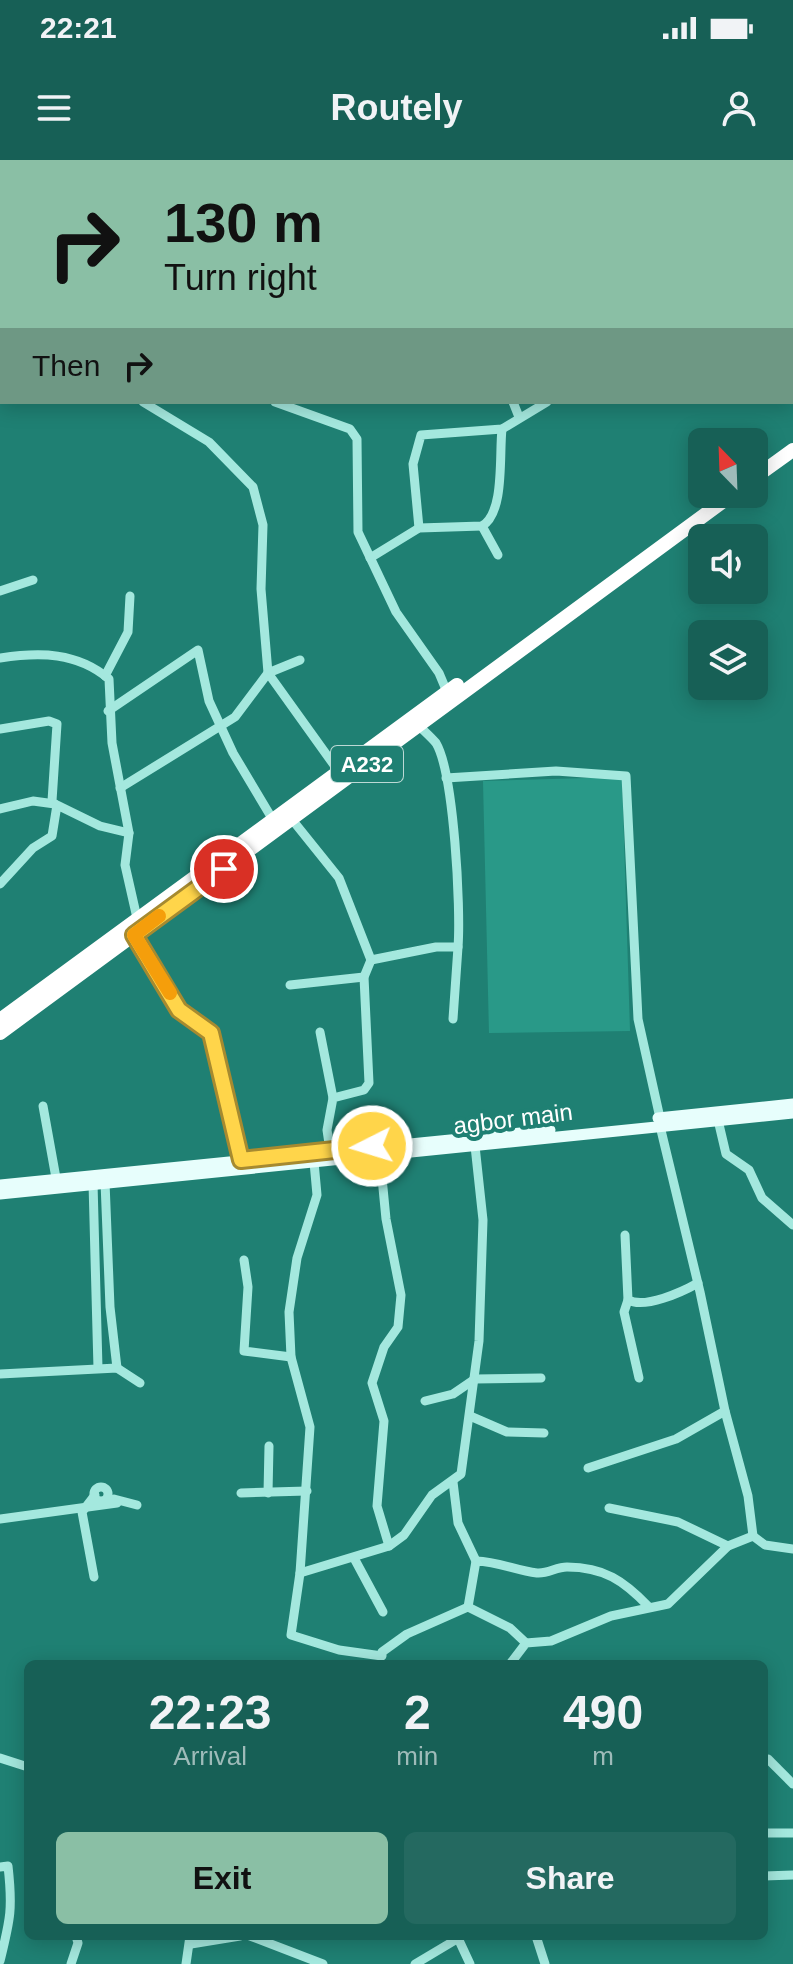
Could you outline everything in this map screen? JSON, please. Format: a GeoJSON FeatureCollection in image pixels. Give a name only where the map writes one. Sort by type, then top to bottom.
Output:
{"type":"FeatureCollection","features":[{"type":"Feature","properties":{"kind":"highway"},"geometry":{"type":"LineString","coordinates":[[768,459],[793,441]]}},
{"type":"Feature","properties":{"kind":"highway"},"geometry":{"type":"LineString","coordinates":[[768,468],[793,450]]}},
{"type":"Feature","properties":{"kind":"highway","name":"A232"},"geometry":{"type":"LineString","coordinates":[[0,1033],[134,935],[339,772],[701,508]]}},
{"type":"Feature","properties":{"kind":"highway","name":"A232"},"geometry":{"type":"LineString","coordinates":[[0,1020],[137,918],[418,725],[714,508]]}},
{"type":"Feature","properties":{"kind":"main road","name":"agbor main"},"geometry":{"type":"LineString","coordinates":[[0,1194],[380,1157],[793,1104]]}},
{"type":"Feature","properties":{"kind":"main road","name":"agbor main"},"geometry":{"type":"LineString","coordinates":[[0,1185],[330,1150],[793,1113]]}},
{"type":"Feature","properties":{"kind":"street"},"geometry":{"type":"LineString","coordinates":[[146,404],[209,442],[253,487],[263,525],[261,589],[268,673],[339,772]]}},
{"type":"Feature","properties":{"kind":"street"},"geometry":{"type":"LineString","coordinates":[[281,404],[350,429],[357,439],[358,532],[396,612],[439,673],[447,692]]}},
{"type":"Feature","properties":{"kind":"street"},"geometry":{"type":"LineString","coordinates":[[514,404],[519,417]]}},
{"type":"Feature","properties":{"kind":"street"},"geometry":{"type":"LineString","coordinates":[[419,528],[413,464],[421,435],[502,429],[543,404]]}},
{"type":"Feature","properties":{"kind":"street"},"geometry":{"type":"LineString","coordinates":[[370,558],[419,528],[482,526],[489,522],[500,498],[498,468],[502,429]]}},
{"type":"Feature","properties":{"kind":"street"},"geometry":{"type":"LineString","coordinates":[[482,526],[498,555]]}},
{"type":"Feature","properties":{"kind":"street"},"geometry":{"type":"LineString","coordinates":[[0,591],[33,580]]}},
{"type":"Feature","properties":{"kind":"street"},"geometry":{"type":"LineString","coordinates":[[105,676],[128,632],[130,596]]}},
{"type":"Feature","properties":{"kind":"street"},"geometry":{"type":"LineString","coordinates":[[108,711],[198,650],[209,701],[233,753],[283,817],[339,878],[371,960],[364,977],[369,1083],[358,1093],[333,1098]]}},
{"type":"Feature","properties":{"kind":"street"},"geometry":{"type":"LineString","coordinates":[[0,658],[28,654],[70,657],[85,661],[109,679],[108,711],[129,833],[125,865],[137,918]]}},
{"type":"Feature","properties":{"kind":"street"},"geometry":{"type":"LineString","coordinates":[[120,788],[235,717],[268,673],[300,660]]}},
{"type":"Feature","properties":{"kind":"street"},"geometry":{"type":"LineString","coordinates":[[0,729],[49,721],[57,724],[52,836],[33,848],[0,884]]}},
{"type":"Feature","properties":{"kind":"street"},"geometry":{"type":"LineString","coordinates":[[418,725],[437,744],[446,778],[458,883],[453,1019]]}},
{"type":"Feature","properties":{"kind":"street"},"geometry":{"type":"LineString","coordinates":[[446,778],[556,771],[626,776],[638,1019],[660,1122],[725,1411],[748,1496],[753,1536],[765,1545],[793,1549]]}},
{"type":"Feature","properties":{"kind":"street"},"geometry":{"type":"LineString","coordinates":[[0,809],[54,803],[100,826],[129,833]]}},
{"type":"Feature","properties":{"kind":"street"},"geometry":{"type":"LineString","coordinates":[[134,935],[179,1010],[211,1033],[241,1160]]}},
{"type":"Feature","properties":{"kind":"street"},"geometry":{"type":"LineString","coordinates":[[371,960],[436,947],[458,947]]}},
{"type":"Feature","properties":{"kind":"street"},"geometry":{"type":"LineString","coordinates":[[290,985],[364,977]]}},
{"type":"Feature","properties":{"kind":"street"},"geometry":{"type":"LineString","coordinates":[[320,1032],[333,1098],[327,1130],[330,1150]]}},
{"type":"Feature","properties":{"kind":"street"},"geometry":{"type":"LineString","coordinates":[[43,1106],[56,1178]]}},
{"type":"Feature","properties":{"kind":"street"},"geometry":{"type":"LineString","coordinates":[[718,1120],[726,1154],[749,1170],[762,1198],[793,1225]]}},
{"type":"Feature","properties":{"kind":"street"},"geometry":{"type":"LineString","coordinates":[[300,1573],[389,1546],[404,1535],[432,1495],[461,1474],[475,1379],[483,1220],[475,1146]]}},
{"type":"Feature","properties":{"kind":"street"},"geometry":{"type":"LineString","coordinates":[[380,1157],[386,1219],[401,1295],[398,1327],[384,1347],[372,1383],[384,1421],[377,1506],[389,1546]]}},
{"type":"Feature","properties":{"kind":"street"},"geometry":{"type":"LineString","coordinates":[[314,1162],[317,1195],[297,1258],[289,1312],[291,1357],[310,1427],[300,1573],[291,1635],[379,1660],[382,1652],[407,1634],[468,1607]]}},
{"type":"Feature","properties":{"kind":"street"},"geometry":{"type":"LineString","coordinates":[[98,1368],[99,1183]]}},
{"type":"Feature","properties":{"kind":"street"},"geometry":{"type":"LineString","coordinates":[[99,1183],[117,1368]]}},
{"type":"Feature","properties":{"kind":"street"},"geometry":{"type":"LineString","coordinates":[[625,1235],[628,1300],[624,1312],[639,1378]]}},
{"type":"Feature","properties":{"kind":"street"},"geometry":{"type":"LineString","coordinates":[[244,1260],[248,1287],[244,1351],[291,1357]]}},
{"type":"Feature","properties":{"kind":"street"},"geometry":{"type":"LineString","coordinates":[[628,1300],[641,1303],[683,1292],[698,1283]]}},
{"type":"Feature","properties":{"kind":"street"},"geometry":{"type":"LineString","coordinates":[[0,1374],[117,1368],[140,1383]]}},
{"type":"Feature","properties":{"kind":"street"},"geometry":{"type":"LineString","coordinates":[[425,1401],[453,1394],[475,1379],[541,1378]]}},
{"type":"Feature","properties":{"kind":"street"},"geometry":{"type":"LineString","coordinates":[[588,1468],[676,1439],[725,1411]]}},
{"type":"Feature","properties":{"kind":"street"},"geometry":{"type":"LineString","coordinates":[[470,1416],[507,1432],[544,1433]]}},
{"type":"Feature","properties":{"kind":"street"},"geometry":{"type":"LineString","coordinates":[[268,1493],[269,1446]]}},
{"type":"Feature","properties":{"kind":"street"},"geometry":{"type":"LineString","coordinates":[[453,1482],[458,1523],[476,1561],[468,1607]]}},
{"type":"Feature","properties":{"kind":"street"},"geometry":{"type":"LineString","coordinates":[[241,1493],[307,1491]]}},
{"type":"Feature","properties":{"kind":"street"},"geometry":{"type":"LineString","coordinates":[[83,1507],[95,1495],[102,1501],[109,1494],[117,1503]]}},
{"type":"Feature","properties":{"kind":"street"},"geometry":{"type":"LineString","coordinates":[[0,1519],[123,1500],[137,1505]]}},
{"type":"Feature","properties":{"kind":"street"},"geometry":{"type":"LineString","coordinates":[[83,1507],[94,1577]]}},
{"type":"Feature","properties":{"kind":"street"},"geometry":{"type":"LineString","coordinates":[[609,1508],[678,1522],[728,1546]]}},
{"type":"Feature","properties":{"kind":"street"},"geometry":{"type":"LineString","coordinates":[[468,1607],[510,1628],[526,1643],[551,1641],[648,1606],[668,1604],[728,1546],[753,1536]]}},
{"type":"Feature","properties":{"kind":"street"},"geometry":{"type":"LineString","coordinates":[[354,1558],[383,1612]]}},
{"type":"Feature","properties":{"kind":"street"},"geometry":{"type":"LineString","coordinates":[[476,1561],[510,1564],[536,1573],[568,1567],[605,1574],[623,1580],[648,1606]]}},
{"type":"Feature","properties":{"kind":"street"},"geometry":{"type":"LineString","coordinates":[[513,1660],[526,1643]]}},
{"type":"Feature","properties":{"kind":"street"},"geometry":{"type":"LineString","coordinates":[[0,1758],[24,1766]]}},
{"type":"Feature","properties":{"kind":"street"},"geometry":{"type":"LineString","coordinates":[[768,1759],[793,1784]]}},
{"type":"Feature","properties":{"kind":"street"},"geometry":{"type":"LineString","coordinates":[[768,1833],[792,1832],[793,1824]]}},
{"type":"Feature","properties":{"kind":"street"},"geometry":{"type":"LineString","coordinates":[[0,1867],[8,1866],[12,1904],[11,1928],[0,1961]]}},
{"type":"Feature","properties":{"kind":"street"},"geometry":{"type":"LineString","coordinates":[[768,1876],[793,1875]]}},
{"type":"Feature","properties":{"kind":"street"},"geometry":{"type":"LineString","coordinates":[[71,1964],[77,1940]]}},
{"type":"Feature","properties":{"kind":"street"},"geometry":{"type":"LineString","coordinates":[[186,1964],[190,1940]]}},
{"type":"Feature","properties":{"kind":"street"},"geometry":{"type":"LineString","coordinates":[[260,1940],[323,1964]]}},
{"type":"Feature","properties":{"kind":"street"},"geometry":{"type":"LineString","coordinates":[[415,1964],[454,1940]]}},
{"type":"Feature","properties":{"kind":"street"},"geometry":{"type":"LineString","coordinates":[[458,1940],[470,1964]]}},
{"type":"Feature","properties":{"kind":"street"},"geometry":{"type":"LineString","coordinates":[[537,1940],[545,1964]]}},
{"type":"Feature","properties":{"kind":"green space"},"geometry":{"type":"Polygon","coordinates":[[[622,777],[630,1031],[489,1033],[483,781],[622,777]]]}},
{"type":"Feature","properties":{"kind":"slow traffic"},"geometry":{"type":"LineString","coordinates":[[159,916],[134,935],[170,993]]}},
{"type":"Feature","properties":{"kind":"route"},"geometry":{"type":"LineString","coordinates":[[224,869],[134,935],[179,1010],[202,1023],[211,1033],[241,1160],[372,1146]]}}]}
